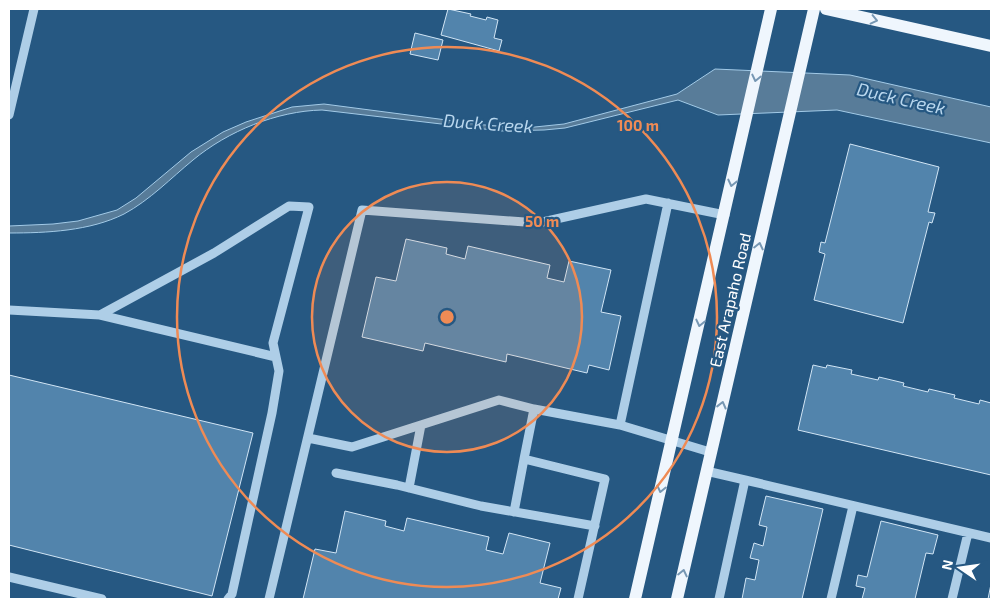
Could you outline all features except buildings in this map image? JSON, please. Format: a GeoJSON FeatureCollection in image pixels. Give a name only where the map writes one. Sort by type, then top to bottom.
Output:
{"type":"FeatureCollection","features":[{"type":"Feature","properties":{"kind":"main road","name":"East Arapaho Road"},"geometry":{"type":"LineString","coordinates":[[635,599],[771,9]]}},
{"type":"Feature","properties":{"kind":"main road","name":"East Arapaho Road"},"geometry":{"type":"LineString","coordinates":[[677,599],[814,9]]}},
{"type":"Feature","properties":{"kind":"main road"},"geometry":{"type":"LineString","coordinates":[[826,9],[991,46]]}},
{"type":"Feature","properties":{"kind":"lane"},"geometry":{"type":"LineString","coordinates":[[9,115],[34,9]]}},
{"type":"Feature","properties":{"kind":"lane"},"geometry":{"type":"LineString","coordinates":[[270,599],[362,210],[538,223],[646,199],[725,215]]}},
{"type":"Feature","properties":{"kind":"lane"},"geometry":{"type":"LineString","coordinates":[[620,425],[668,204]]}},
{"type":"Feature","properties":{"kind":"lane"},"geometry":{"type":"LineString","coordinates":[[100,315],[214,253],[289,206],[309,207],[273,343],[278,371],[272,413],[232,594],[228,599]]}},
{"type":"Feature","properties":{"kind":"lane"},"geometry":{"type":"LineString","coordinates":[[9,310],[100,315],[276,357]]}},
{"type":"Feature","properties":{"kind":"lane"},"geometry":{"type":"LineString","coordinates":[[308,438],[352,447],[499,400],[534,409],[620,425],[710,452]]}},
{"type":"Feature","properties":{"kind":"lane"},"geometry":{"type":"LineString","coordinates":[[514,512],[534,409]]}},
{"type":"Feature","properties":{"kind":"lane"},"geometry":{"type":"LineString","coordinates":[[409,488],[421,425]]}},
{"type":"Feature","properties":{"kind":"lane"},"geometry":{"type":"LineString","coordinates":[[524,459],[605,478],[578,599]]}},
{"type":"Feature","properties":{"kind":"lane"},"geometry":{"type":"LineString","coordinates":[[706,471],[991,538]]}},
{"type":"Feature","properties":{"kind":"lane"},"geometry":{"type":"LineString","coordinates":[[336,473],[409,488],[481,506],[595,526]]}},
{"type":"Feature","properties":{"kind":"lane"},"geometry":{"type":"LineString","coordinates":[[719,599],[745,480]]}},
{"type":"Feature","properties":{"kind":"lane"},"geometry":{"type":"LineString","coordinates":[[831,599],[852,506]]}},
{"type":"Feature","properties":{"kind":"lane"},"geometry":{"type":"LineString","coordinates":[[952,599],[968,533]]}},
{"type":"Feature","properties":{"kind":"lane"},"geometry":{"type":"LineString","coordinates":[[9,577],[102,599]]}},
{"type":"Feature","properties":{"kind":"water","name":"Duck Creek"},"geometry":{"type":"Polygon","coordinates":[[[715,69],[850,75],[991,107],[991,143],[837,110],[718,115],[678,100],[565,128],[544,130],[501,131],[322,110],[305,111],[254,124],[222,140],[193,160],[143,202],[111,220],[68,230],[9,233],[9,226],[78,221],[117,210],[136,198],[191,152],[223,132],[246,122],[292,107],[324,104],[485,125],[525,128],[564,124],[677,94],[715,69]]]}}]}
